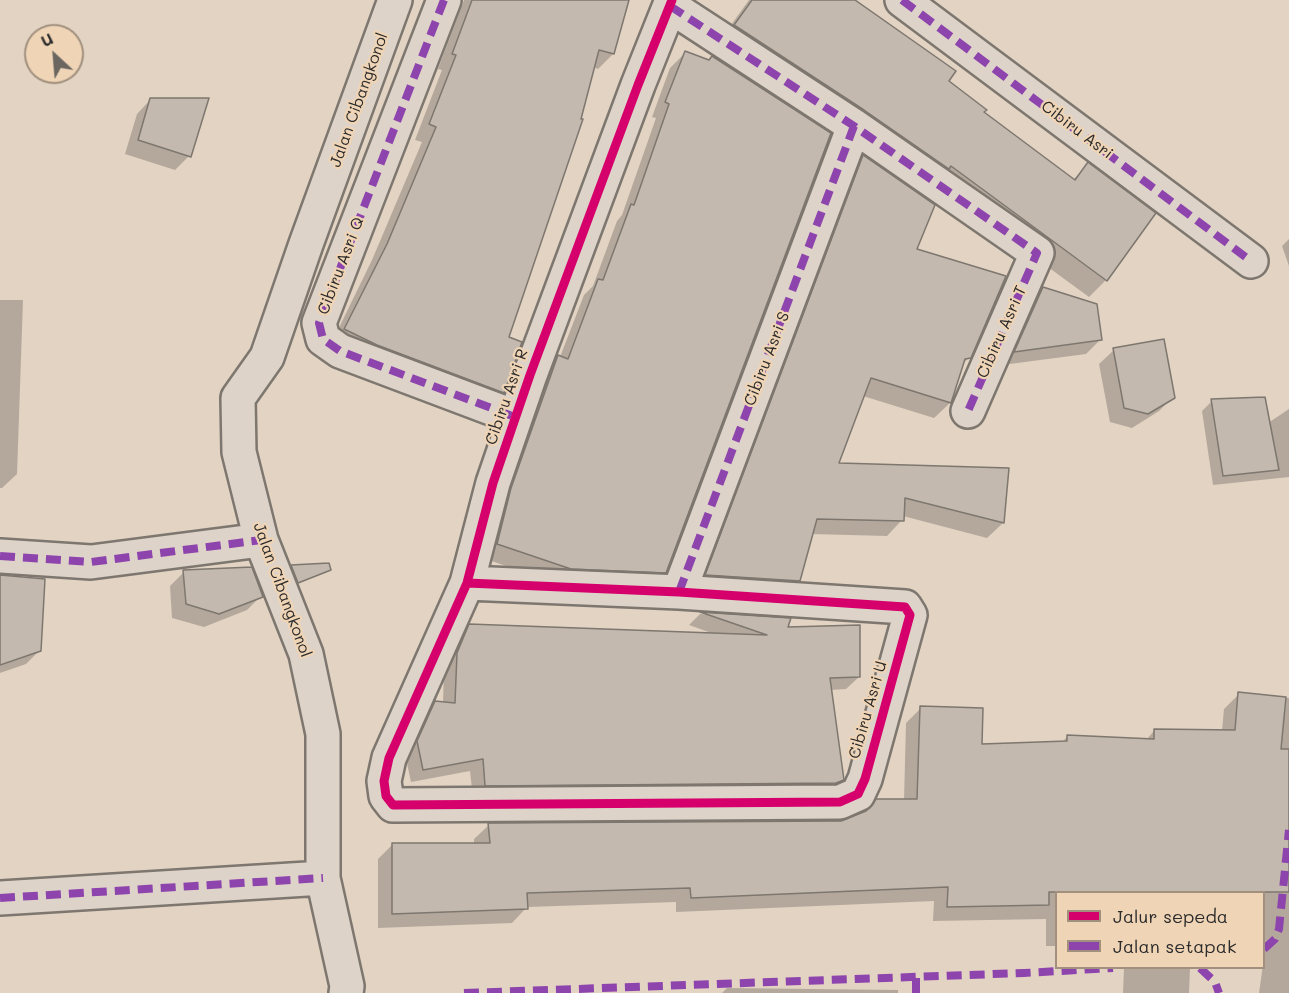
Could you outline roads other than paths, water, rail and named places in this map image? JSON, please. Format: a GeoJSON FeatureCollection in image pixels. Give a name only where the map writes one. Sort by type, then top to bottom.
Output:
{"type":"FeatureCollection","features":[{"type":"Feature","properties":{"kind":"street","name":"Jalan Cibangkonol"},"geometry":{"type":"LineString","coordinates":[[346,993],[347,986],[322,878],[323,734],[306,654],[261,540],[239,452],[238,398],[267,357],[395,0]]}},
{"type":"Feature","properties":{"kind":"street","name":"Cibiru Asri Q"},"geometry":{"type":"LineString","coordinates":[[444,0],[319,323],[323,339],[340,351],[515,417]]}},
{"type":"Feature","properties":{"kind":"street","name":"Cibiru Asri"},"geometry":{"type":"LineString","coordinates":[[902,0],[1251,261]]}},
{"type":"Feature","properties":{"kind":"street"},"geometry":{"type":"LineString","coordinates":[[671,3],[854,126]]}},
{"type":"Feature","properties":{"kind":"street","name":"Cibiru Asri R"},"geometry":{"type":"LineString","coordinates":[[393,805],[386,796],[384,782],[389,758],[466,583],[493,483],[515,417],[629,108],[671,3]]}},
{"type":"Feature","properties":{"kind":"street","name":"Cibiru Asri T"},"geometry":{"type":"LineString","coordinates":[[854,126],[1037,253],[968,411]]}},
{"type":"Feature","properties":{"kind":"street","name":"Cibiru Asri S"},"geometry":{"type":"LineString","coordinates":[[679,592],[854,126]]}},
{"type":"Feature","properties":{"kind":"street"},"geometry":{"type":"LineString","coordinates":[[0,556],[91,562],[261,540]]}},
{"type":"Feature","properties":{"kind":"street","name":"Cibiru Asri U"},"geometry":{"type":"LineString","coordinates":[[393,805],[840,802],[858,794],[865,778],[910,615],[905,607],[679,592],[466,583]]}},
{"type":"Feature","properties":{"kind":"street"},"geometry":{"type":"LineString","coordinates":[[0,898],[322,878]]}}]}
